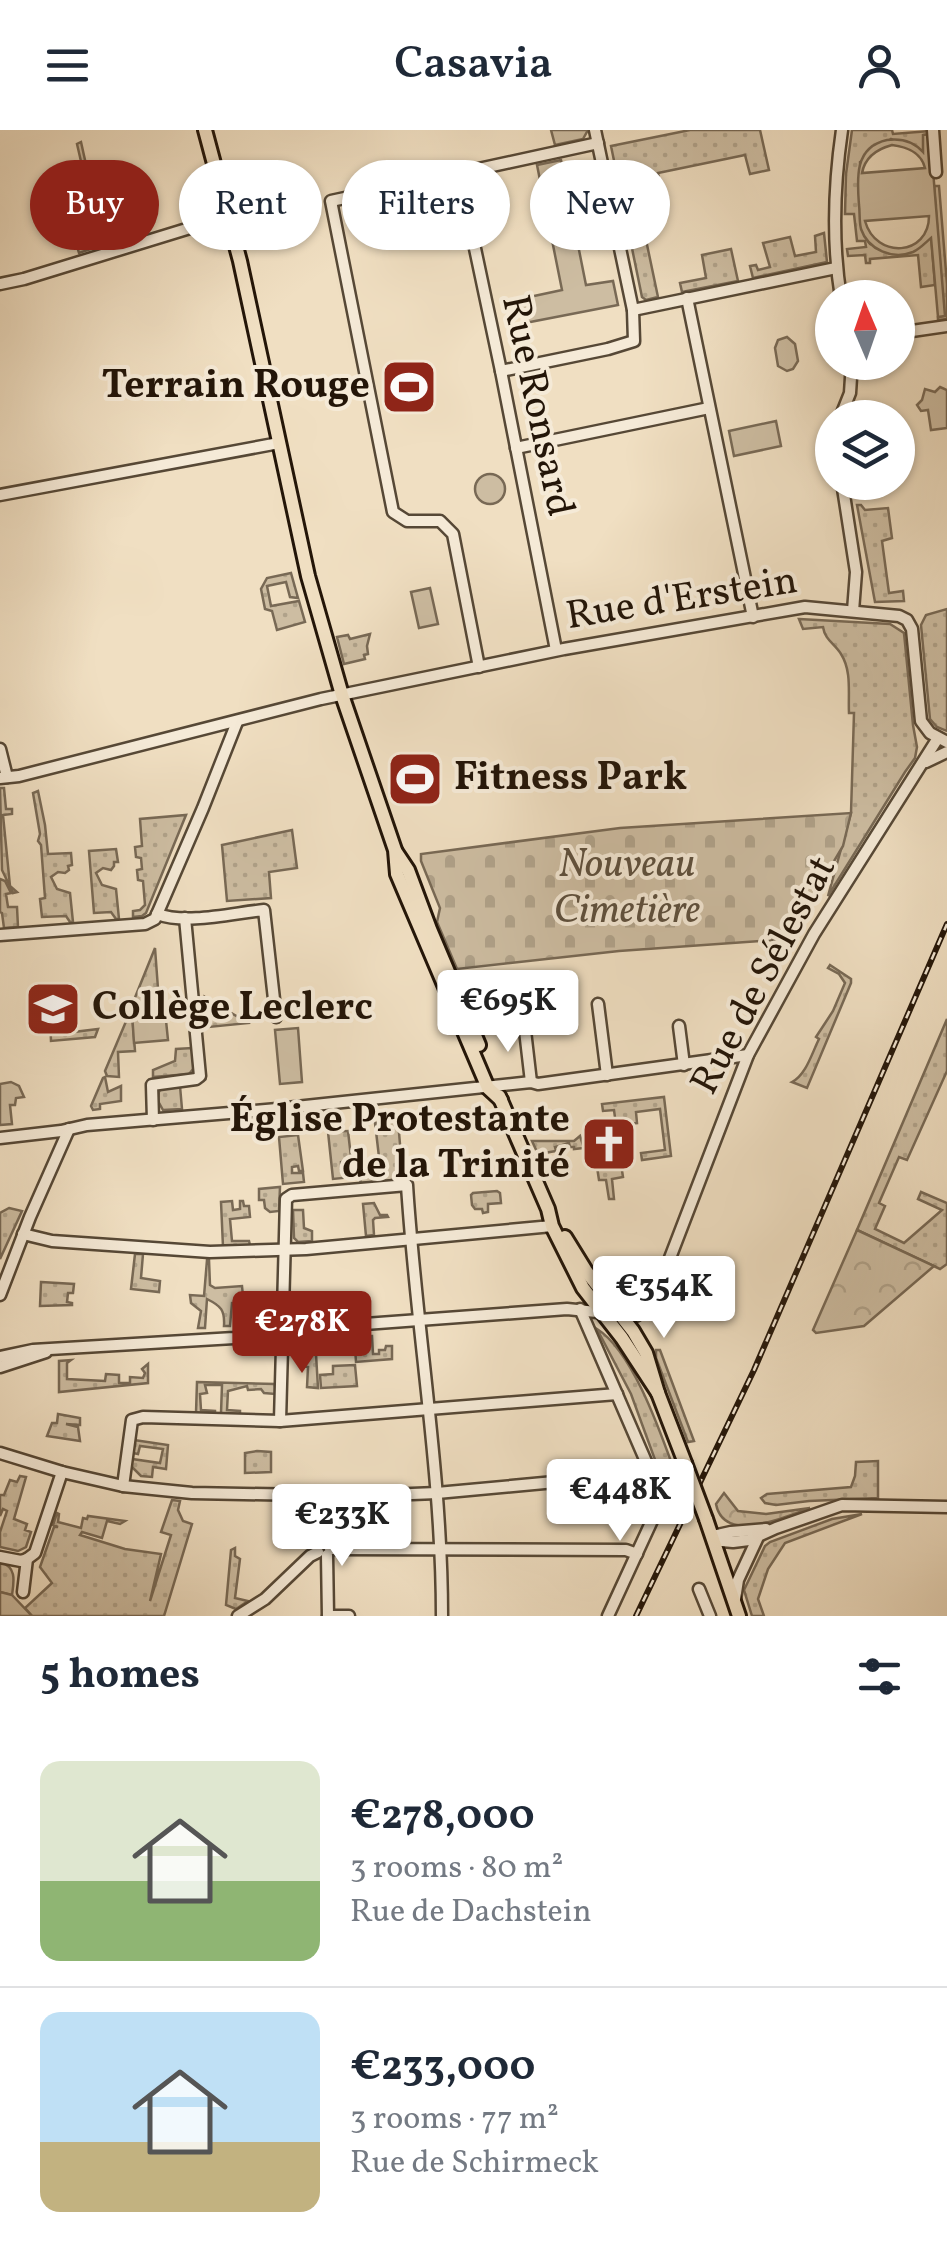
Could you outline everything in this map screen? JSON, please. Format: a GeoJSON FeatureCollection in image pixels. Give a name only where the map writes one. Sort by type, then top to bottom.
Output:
{"type":"FeatureCollection","features":[{"type":"Feature","properties":{"kind":"main road"},"geometry":{"type":"LineString","coordinates":[[204,130],[212,160]]}},
{"type":"Feature","properties":{"kind":"main road"},"geometry":{"type":"LineString","coordinates":[[235,250],[298,539],[342,695],[395,850],[397,874],[548,1210],[586,1271],[646,1353],[737,1611]]}},
{"type":"Feature","properties":{"kind":"main road"},"geometry":{"type":"LineString","coordinates":[[548,1210],[582,1288],[622,1338],[658,1393]]}},
{"type":"Feature","properties":{"kind":"street"},"geometry":{"type":"LineString","coordinates":[[501,370],[634,342],[632,310],[595,130]]}},
{"type":"Feature","properties":{"kind":"street"},"geometry":{"type":"LineString","coordinates":[[838,280],[835,221],[842,130]]}},
{"type":"Feature","properties":{"kind":"street"},"geometry":{"type":"LineString","coordinates":[[933,130],[936,172]]}},
{"type":"Feature","properties":{"kind":"street"},"geometry":{"type":"LineString","coordinates":[[510,162],[598,143]]}},
{"type":"Feature","properties":{"kind":"street"},"geometry":{"type":"LineString","coordinates":[[342,199],[331,201],[394,512],[407,521],[440,521],[453,534],[479,667]]}},
{"type":"Feature","properties":{"kind":"street"},"geometry":{"type":"LineString","coordinates":[[0,284],[179,231]]}},
{"type":"Feature","properties":{"kind":"street","name":"Rue Ronsard"},"geometry":{"type":"LineString","coordinates":[[475,250],[556,650]]}},
{"type":"Feature","properties":{"kind":"street"},"geometry":{"type":"LineString","coordinates":[[632,310],[836,268]]}},
{"type":"Feature","properties":{"kind":"street"},"geometry":{"type":"LineString","coordinates":[[687,298],[752,617]]}},
{"type":"Feature","properties":{"kind":"street"},"geometry":{"type":"LineString","coordinates":[[915,331],[947,326]]}},
{"type":"Feature","properties":{"kind":"street"},"geometry":{"type":"LineString","coordinates":[[516,448],[710,408]]}},
{"type":"Feature","properties":{"kind":"street"},"geometry":{"type":"LineString","coordinates":[[0,494],[278,443]]}},
{"type":"Feature","properties":{"kind":"street"},"geometry":{"type":"LineString","coordinates":[[845,500],[856,572],[853,611]]}},
{"type":"Feature","properties":{"kind":"street","name":"Rue d'Erstein"},"geometry":{"type":"LineString","coordinates":[[4,777],[342,695],[556,650],[804,607],[899,616],[909,622],[921,721],[938,738]]}},
{"type":"Feature","properties":{"kind":"street"},"geometry":{"type":"LineString","coordinates":[[0,934],[146,924],[156,917],[237,722]]}},
{"type":"Feature","properties":{"kind":"street","name":"Rue de Sélestat"},"geometry":{"type":"LineString","coordinates":[[620,1313],[636,1316],[655,1298],[748,1055],[814,934],[938,738]]}},
{"type":"Feature","properties":{"kind":"street"},"geometry":{"type":"LineString","coordinates":[[0,749],[4,777]]}},
{"type":"Feature","properties":{"kind":"street"},"geometry":{"type":"LineString","coordinates":[[920,765],[947,752]]}},
{"type":"Feature","properties":{"kind":"street"},"geometry":{"type":"LineString","coordinates":[[156,917],[264,910],[276,1017]]}},
{"type":"Feature","properties":{"kind":"street"},"geometry":{"type":"LineString","coordinates":[[153,1120],[152,1085],[200,1076],[185,918]]}},
{"type":"Feature","properties":{"kind":"street"},"geometry":{"type":"LineString","coordinates":[[598,1004],[607,1076]]}},
{"type":"Feature","properties":{"kind":"street"},"geometry":{"type":"LineString","coordinates":[[524,1022],[532,1082]]}},
{"type":"Feature","properties":{"kind":"street"},"geometry":{"type":"LineString","coordinates":[[680,1026],[684,1065]]}},
{"type":"Feature","properties":{"kind":"street"},"geometry":{"type":"LineString","coordinates":[[0,1138],[87,1125],[495,1091],[532,1082],[607,1076],[748,1055]]}},
{"type":"Feature","properties":{"kind":"street"},"geometry":{"type":"LineString","coordinates":[[0,1294],[3,1279],[69,1129]]}},
{"type":"Feature","properties":{"kind":"street"},"geometry":{"type":"LineString","coordinates":[[280,1421],[286,1199],[292,1194],[407,1185],[442,1550],[442,1616]]}},
{"type":"Feature","properties":{"kind":"street"},"geometry":{"type":"LineString","coordinates":[[24,1234],[52,1241],[176,1251],[284,1250],[552,1226]]}},
{"type":"Feature","properties":{"kind":"street"},"geometry":{"type":"LineString","coordinates":[[0,1357],[32,1350],[234,1338],[284,1330],[418,1320],[580,1309],[620,1313]]}},
{"type":"Feature","properties":{"kind":"street"},"geometry":{"type":"LineString","coordinates":[[580,1309],[661,1501],[608,1616]]}},
{"type":"Feature","properties":{"kind":"street"},"geometry":{"type":"LineString","coordinates":[[0,1367],[52,1350]]}},
{"type":"Feature","properties":{"kind":"street"},"geometry":{"type":"LineString","coordinates":[[124,1486],[132,1420],[143,1417],[280,1421],[617,1394]]}},
{"type":"Feature","properties":{"kind":"street"},"geometry":{"type":"LineString","coordinates":[[0,1453],[124,1486],[192,1493],[437,1493],[651,1473]]}},
{"type":"Feature","properties":{"kind":"street"},"geometry":{"type":"LineString","coordinates":[[0,1557],[21,1560],[35,1552],[62,1472]]}},
{"type":"Feature","properties":{"kind":"street"},"geometry":{"type":"LineString","coordinates":[[349,1616],[328,1616],[326,1550],[330,1535],[360,1508],[362,1496]]}},
{"type":"Feature","properties":{"kind":"street"},"geometry":{"type":"LineString","coordinates":[[713,1536],[733,1542],[758,1537],[848,1505],[947,1507]]}},
{"type":"Feature","properties":{"kind":"street"},"geometry":{"type":"LineString","coordinates":[[713,1536],[776,1528]]}},
{"type":"Feature","properties":{"kind":"street"},"geometry":{"type":"LineString","coordinates":[[737,1611],[738,1580],[758,1537]]}},
{"type":"Feature","properties":{"kind":"street"},"geometry":{"type":"LineString","coordinates":[[238,1616],[265,1598],[310,1556],[326,1550],[626,1550],[637,1554]]}},
{"type":"Feature","properties":{"kind":"street"},"geometry":{"type":"LineString","coordinates":[[24,1592],[27,1559]]}},
{"type":"Feature","properties":{"kind":"street"},"geometry":{"type":"LineString","coordinates":[[699,1588],[710,1616]]}},
{"type":"Feature","properties":{"kind":"green space"},"geometry":{"type":"Polygon","coordinates":[[[551,130],[588,130],[583,139],[555,145],[551,130]]]}},
{"type":"Feature","properties":{"kind":"green space"},"geometry":{"type":"Polygon","coordinates":[[[690,130],[760,130],[769,170],[750,174],[745,155],[670,171],[670,160],[614,160],[611,146],[690,130]]]}},
{"type":"Feature","properties":{"kind":"green space"},"geometry":{"type":"Polygon","coordinates":[[[852,130],[892,130],[893,134],[930,131],[924,154],[891,139],[860,162],[862,230],[870,244],[901,255],[931,235],[935,285],[921,287],[918,255],[870,259],[870,263],[866,263],[865,255],[848,256],[847,249],[866,247],[865,241],[857,241],[854,214],[845,214],[852,130]]]}},
{"type":"Feature","properties":{"kind":"green space"},"geometry":{"type":"Polygon","coordinates":[[[930,134],[945,316],[938,317],[931,238],[913,252],[890,254],[869,243],[860,223],[858,175],[868,149],[887,140],[902,140],[923,152],[923,135],[930,134]],[[892,145],[872,154],[862,173],[925,168],[913,151],[892,145]],[[929,216],[865,221],[880,242],[901,248],[921,239],[929,216]]]}},
{"type":"Feature","properties":{"kind":"green space"},"geometry":{"type":"Polygon","coordinates":[[[81,142],[85,160],[81,160],[77,144],[81,142]]]}},
{"type":"Feature","properties":{"kind":"green space"},"geometry":{"type":"Polygon","coordinates":[[[934,186],[939,186],[947,284],[947,319],[938,320],[944,316],[934,186]]]}},
{"type":"Feature","properties":{"kind":"green space"},"geometry":{"type":"Polygon","coordinates":[[[824,233],[827,262],[753,278],[750,266],[756,265],[758,270],[770,267],[763,243],[790,237],[795,256],[816,252],[815,236],[824,233]]]}},
{"type":"Feature","properties":{"kind":"green space"},"geometry":{"type":"Polygon","coordinates":[[[731,249],[738,281],[682,292],[680,283],[706,278],[702,255],[731,249]]]}},
{"type":"Feature","properties":{"kind":"green space"},"geometry":{"type":"Polygon","coordinates":[[[554,250],[579,250],[586,285],[613,281],[618,305],[525,323],[520,299],[562,290],[554,250]]]}},
{"type":"Feature","properties":{"kind":"green space"},"geometry":{"type":"Polygon","coordinates":[[[632,250],[648,250],[658,297],[642,297],[632,250]]]}},
{"type":"Feature","properties":{"kind":"green space"},"geometry":{"type":"Polygon","coordinates":[[[787,337],[795,344],[798,361],[787,371],[778,366],[775,348],[778,340],[787,337]]]}},
{"type":"Feature","properties":{"kind":"green space","name":"Terrain Rouge"},"geometry":{"type":"Polygon","coordinates":[[[425,373],[429,395],[393,402],[389,380],[425,373]]]}},
{"type":"Feature","properties":{"kind":"green space"},"geometry":{"type":"Polygon","coordinates":[[[940,387],[947,390],[947,428],[931,430],[928,410],[921,411],[917,405],[925,389],[935,392],[940,387]]]}},
{"type":"Feature","properties":{"kind":"green space"},"geometry":{"type":"Polygon","coordinates":[[[776,421],[781,446],[734,456],[729,431],[776,421]]]}},
{"type":"Feature","properties":{"kind":"green space"},"geometry":{"type":"Polygon","coordinates":[[[490,474],[501,478],[505,489],[501,500],[490,504],[479,500],[475,489],[479,478],[490,474]]]}},
{"type":"Feature","properties":{"kind":"green space"},"geometry":{"type":"Polygon","coordinates":[[[857,505],[865,510],[888,508],[892,538],[882,541],[889,593],[903,591],[904,601],[875,602],[857,505]]]}},
{"type":"Feature","properties":{"kind":"green space"},"geometry":{"type":"Polygon","coordinates":[[[291,573],[298,598],[290,597],[286,582],[267,586],[271,606],[299,601],[305,622],[277,630],[272,611],[265,609],[261,589],[267,578],[291,573]]]}},
{"type":"Feature","properties":{"kind":"green space"},"geometry":{"type":"Polygon","coordinates":[[[430,588],[438,624],[419,628],[411,592],[430,588]]]}},
{"type":"Feature","properties":{"kind":"green space"},"geometry":{"type":"Polygon","coordinates":[[[947,609],[947,731],[930,719],[921,625],[926,615],[947,609]]]}},
{"type":"Feature","properties":{"kind":"green space"},"geometry":{"type":"Polygon","coordinates":[[[799,619],[890,624],[904,633],[917,747],[915,758],[828,896],[851,813],[854,713],[849,713],[848,675],[841,654],[823,627],[803,629],[799,619]]]}},
{"type":"Feature","properties":{"kind":"green space"},"geometry":{"type":"Polygon","coordinates":[[[370,634],[365,659],[344,664],[337,637],[348,635],[350,639],[370,634]]]}},
{"type":"Feature","properties":{"kind":"green space"},"geometry":{"type":"Polygon","coordinates":[[[0,788],[4,788],[6,809],[12,809],[12,814],[3,815],[10,886],[17,892],[13,893],[2,870],[0,788]]]}},
{"type":"Feature","properties":{"kind":"green space"},"geometry":{"type":"Polygon","coordinates":[[[38,791],[48,854],[71,853],[69,870],[51,877],[57,889],[70,893],[73,922],[66,916],[42,917],[40,899],[45,898],[33,793],[38,791]]]}},
{"type":"Feature","properties":{"kind":"green space","name":"Nouveau Cimetière"},"geometry":{"type":"Polygon","coordinates":[[[851,813],[843,846],[788,939],[619,951],[457,969],[437,922],[440,908],[421,861],[421,854],[620,828],[851,813]]]}},
{"type":"Feature","properties":{"kind":"green space"},"geometry":{"type":"Polygon","coordinates":[[[186,815],[146,913],[133,917],[133,911],[145,905],[143,881],[138,880],[137,870],[142,869],[141,858],[136,857],[135,847],[142,846],[140,819],[186,815]]]}},
{"type":"Feature","properties":{"kind":"green space"},"geometry":{"type":"Polygon","coordinates":[[[292,830],[297,868],[269,872],[271,898],[227,901],[222,845],[292,830]]]}},
{"type":"Feature","properties":{"kind":"green space"},"geometry":{"type":"Polygon","coordinates":[[[116,849],[118,862],[114,862],[111,870],[103,868],[96,873],[102,885],[116,889],[119,919],[111,912],[94,913],[89,851],[116,849]]]}},
{"type":"Feature","properties":{"kind":"green space"},"geometry":{"type":"Polygon","coordinates":[[[0,879],[11,893],[6,894],[8,907],[17,907],[18,927],[4,928],[0,879]]]}},
{"type":"Feature","properties":{"kind":"green space"},"geometry":{"type":"Polygon","coordinates":[[[155,948],[159,1002],[136,1004],[134,1000],[155,948]]]}},
{"type":"Feature","properties":{"kind":"green space"},"geometry":{"type":"Polygon","coordinates":[[[830,965],[851,979],[851,983],[807,1088],[792,1082],[808,1063],[819,1039],[816,1037],[845,983],[828,968],[830,965]]]}},
{"type":"Feature","properties":{"kind":"green space"},"geometry":{"type":"Polygon","coordinates":[[[205,997],[239,1020],[248,1018],[249,1023],[209,1027],[205,997]]]}},
{"type":"Feature","properties":{"kind":"green space"},"geometry":{"type":"Polygon","coordinates":[[[164,1001],[168,1040],[134,1043],[132,1013],[136,1004],[164,1001]]]}},
{"type":"Feature","properties":{"kind":"green space"},"geometry":{"type":"Polygon","coordinates":[[[130,1012],[135,1051],[118,1052],[119,1077],[107,1076],[105,1071],[130,1012]]]}},
{"type":"Feature","properties":{"kind":"green space"},"geometry":{"type":"Polygon","coordinates":[[[63,1015],[65,1033],[98,1029],[95,1037],[51,1041],[50,1016],[63,1015]]]}},
{"type":"Feature","properties":{"kind":"green space"},"geometry":{"type":"Polygon","coordinates":[[[947,1019],[947,1071],[907,1160],[899,1157],[879,1203],[885,1206],[875,1229],[904,1243],[942,1210],[918,1199],[921,1192],[947,1203],[947,1264],[940,1269],[857,1230],[947,1019]]]}},
{"type":"Feature","properties":{"kind":"green space"},"geometry":{"type":"Polygon","coordinates":[[[298,1028],[302,1082],[280,1084],[275,1030],[298,1028]]]}},
{"type":"Feature","properties":{"kind":"green space"},"geometry":{"type":"Polygon","coordinates":[[[192,1048],[194,1068],[189,1074],[153,1077],[153,1070],[175,1061],[176,1049],[192,1048]]]}},
{"type":"Feature","properties":{"kind":"green space"},"geometry":{"type":"Polygon","coordinates":[[[105,1077],[108,1092],[121,1086],[121,1101],[100,1104],[100,1109],[93,1110],[91,1106],[105,1077]]]}},
{"type":"Feature","properties":{"kind":"green space"},"geometry":{"type":"Polygon","coordinates":[[[11,1082],[19,1086],[24,1097],[16,1098],[15,1105],[10,1105],[12,1124],[0,1125],[0,1084],[11,1082]]]}},
{"type":"Feature","properties":{"kind":"green space"},"geometry":{"type":"Polygon","coordinates":[[[180,1086],[182,1109],[163,1110],[158,1101],[159,1091],[180,1086]]]}},
{"type":"Feature","properties":{"kind":"green space"},"geometry":{"type":"Polygon","coordinates":[[[664,1097],[671,1156],[642,1160],[641,1153],[665,1150],[660,1109],[636,1112],[637,1123],[616,1125],[614,1110],[603,1111],[602,1104],[664,1097]]]}},
{"type":"Feature","properties":{"kind":"green space"},"geometry":{"type":"Polygon","coordinates":[[[398,1121],[403,1179],[361,1183],[359,1177],[381,1174],[375,1123],[398,1121]]]}},
{"type":"Feature","properties":{"kind":"green space"},"geometry":{"type":"Polygon","coordinates":[[[348,1131],[352,1166],[348,1167],[348,1161],[341,1162],[341,1169],[352,1168],[353,1177],[333,1179],[328,1132],[348,1131]]]}},
{"type":"Feature","properties":{"kind":"green space"},"geometry":{"type":"Polygon","coordinates":[[[298,1135],[303,1171],[292,1167],[292,1173],[303,1173],[304,1182],[283,1184],[279,1137],[298,1135]]]}},
{"type":"Feature","properties":{"kind":"green space"},"geometry":{"type":"Polygon","coordinates":[[[580,1136],[584,1148],[574,1149],[569,1143],[555,1147],[556,1151],[538,1154],[532,1141],[574,1141],[580,1136]]]}},
{"type":"Feature","properties":{"kind":"green space"},"geometry":{"type":"Polygon","coordinates":[[[621,1164],[623,1177],[612,1179],[614,1199],[609,1199],[606,1180],[599,1180],[597,1167],[621,1164]]]}},
{"type":"Feature","properties":{"kind":"green space"},"geometry":{"type":"Polygon","coordinates":[[[280,1187],[279,1211],[270,1212],[264,1200],[259,1200],[259,1189],[280,1187]]]}},
{"type":"Feature","properties":{"kind":"green space"},"geometry":{"type":"Polygon","coordinates":[[[497,1191],[501,1203],[488,1204],[488,1212],[472,1205],[473,1193],[497,1191]]]}},
{"type":"Feature","properties":{"kind":"green space"},"geometry":{"type":"Polygon","coordinates":[[[232,1201],[233,1210],[240,1209],[240,1201],[249,1206],[250,1217],[230,1219],[232,1241],[249,1241],[250,1245],[223,1247],[221,1202],[232,1201]]]}},
{"type":"Feature","properties":{"kind":"green space"},"geometry":{"type":"Polygon","coordinates":[[[374,1203],[380,1215],[388,1217],[375,1218],[374,1235],[366,1236],[363,1204],[374,1203]]]}},
{"type":"Feature","properties":{"kind":"green space"},"geometry":{"type":"Polygon","coordinates":[[[9,1208],[22,1211],[0,1259],[0,1213],[9,1208]]]}},
{"type":"Feature","properties":{"kind":"green space"},"geometry":{"type":"Polygon","coordinates":[[[293,1210],[303,1210],[304,1228],[312,1231],[312,1241],[298,1242],[294,1238],[293,1210]]]}},
{"type":"Feature","properties":{"kind":"green space"},"geometry":{"type":"Polygon","coordinates":[[[857,1230],[934,1266],[864,1326],[816,1333],[813,1330],[857,1230]]]}},
{"type":"Feature","properties":{"kind":"green space"},"geometry":{"type":"Polygon","coordinates":[[[135,1254],[143,1254],[141,1278],[160,1281],[159,1292],[131,1289],[135,1254]]]}},
{"type":"Feature","properties":{"kind":"green space"},"geometry":{"type":"Polygon","coordinates":[[[207,1260],[210,1285],[242,1286],[243,1296],[251,1295],[251,1318],[246,1304],[232,1303],[230,1326],[224,1326],[221,1309],[207,1299],[205,1328],[198,1328],[201,1311],[191,1303],[190,1295],[204,1296],[207,1260]]]}},
{"type":"Feature","properties":{"kind":"green space"},"geometry":{"type":"Polygon","coordinates":[[[41,1282],[74,1284],[67,1302],[72,1305],[40,1306],[41,1282]]]}},
{"type":"Feature","properties":{"kind":"green space"},"geometry":{"type":"Polygon","coordinates":[[[597,1329],[623,1356],[655,1419],[677,1478],[669,1498],[631,1394],[597,1329]]]}},
{"type":"Feature","properties":{"kind":"green space"},"geometry":{"type":"Polygon","coordinates":[[[368,1336],[372,1336],[373,1354],[392,1346],[392,1359],[356,1362],[355,1348],[368,1347],[368,1336]]]}},
{"type":"Feature","properties":{"kind":"green space"},"geometry":{"type":"Polygon","coordinates":[[[656,1350],[660,1350],[694,1441],[688,1442],[656,1350]]]}},
{"type":"Feature","properties":{"kind":"green space"},"geometry":{"type":"Polygon","coordinates":[[[303,1354],[316,1354],[318,1388],[307,1387],[308,1367],[301,1366],[303,1354]]]}},
{"type":"Feature","properties":{"kind":"green space"},"geometry":{"type":"Polygon","coordinates":[[[71,1360],[67,1363],[67,1379],[105,1381],[106,1374],[119,1375],[119,1383],[130,1383],[130,1377],[143,1378],[142,1369],[148,1364],[148,1383],[59,1392],[59,1361],[71,1360]]]}},
{"type":"Feature","properties":{"kind":"green space"},"geometry":{"type":"Polygon","coordinates":[[[355,1365],[357,1386],[321,1388],[320,1375],[333,1374],[333,1366],[355,1365]]]}},
{"type":"Feature","properties":{"kind":"green space"},"geometry":{"type":"Polygon","coordinates":[[[197,1382],[275,1384],[275,1394],[248,1390],[247,1386],[228,1391],[227,1410],[240,1414],[221,1413],[222,1385],[205,1385],[207,1393],[200,1394],[201,1410],[215,1413],[196,1413],[197,1382]]]}},
{"type":"Feature","properties":{"kind":"green space"},"geometry":{"type":"Polygon","coordinates":[[[58,1414],[80,1418],[80,1425],[66,1424],[78,1427],[80,1441],[47,1436],[52,1423],[57,1423],[58,1414]]]}},
{"type":"Feature","properties":{"kind":"green space"},"geometry":{"type":"Polygon","coordinates":[[[134,1440],[168,1445],[166,1469],[153,1467],[152,1477],[141,1476],[131,1466],[132,1459],[160,1463],[163,1449],[140,1446],[138,1454],[133,1453],[134,1440]]]}},
{"type":"Feature","properties":{"kind":"green space"},"geometry":{"type":"Polygon","coordinates":[[[271,1452],[271,1472],[245,1473],[245,1453],[271,1452]]]}},
{"type":"Feature","properties":{"kind":"green space"},"geometry":{"type":"Polygon","coordinates":[[[878,1461],[878,1498],[776,1505],[761,1498],[767,1494],[851,1487],[856,1462],[878,1461]]]}},
{"type":"Feature","properties":{"kind":"green space"},"geometry":{"type":"Polygon","coordinates":[[[20,1476],[26,1477],[14,1519],[27,1524],[25,1530],[31,1532],[26,1547],[18,1551],[0,1547],[7,1511],[3,1509],[0,1516],[0,1495],[4,1495],[10,1480],[17,1482],[20,1476]]]}},
{"type":"Feature","properties":{"kind":"green space"},"geometry":{"type":"Polygon","coordinates":[[[724,1493],[738,1511],[766,1514],[810,1508],[771,1522],[743,1526],[721,1516],[716,1504],[724,1493]]]}},
{"type":"Feature","properties":{"kind":"green space"},"geometry":{"type":"Polygon","coordinates":[[[172,1500],[180,1501],[178,1510],[183,1521],[192,1524],[164,1616],[32,1616],[25,1608],[52,1583],[40,1567],[54,1527],[58,1527],[53,1525],[57,1513],[58,1522],[81,1528],[83,1518],[88,1516],[125,1521],[107,1521],[102,1538],[82,1532],[80,1535],[125,1549],[161,1554],[150,1601],[171,1535],[161,1532],[172,1500]]]}},
{"type":"Feature","properties":{"kind":"green space"},"geometry":{"type":"Polygon","coordinates":[[[862,1514],[785,1543],[768,1569],[758,1599],[764,1616],[752,1616],[744,1590],[765,1546],[832,1519],[862,1514]]]}},
{"type":"Feature","properties":{"kind":"green space"},"geometry":{"type":"Polygon","coordinates":[[[235,1548],[235,1556],[240,1559],[235,1598],[248,1601],[236,1609],[226,1605],[231,1550],[235,1548]]]}},
{"type":"Feature","properties":{"kind":"green space"},"geometry":{"type":"Polygon","coordinates":[[[0,1562],[12,1571],[12,1595],[0,1592],[0,1562]]]}},
{"type":"Feature","properties":{"kind":"green space"},"geometry":{"type":"Polygon","coordinates":[[[0,1592],[12,1595],[32,1616],[0,1616],[0,1592]]]}},
{"type":"Feature","properties":{"kind":"railway"},"geometry":{"type":"LineString","coordinates":[[636,1616],[754,1370],[947,924]]}},
{"type":"Feature","properties":{"kind":"place","name":"Terrain Rouge"},"geometry":{"type":"Point","coordinates":[409,387]}},
{"type":"Feature","properties":{"kind":"place","name":"Fitness Park"},"geometry":{"type":"Point","coordinates":[415,779]}},
{"type":"Feature","properties":{"kind":"place","name":"Collège Leclerc"},"geometry":{"type":"Point","coordinates":[53,1009]}},
{"type":"Feature","properties":{"kind":"place","name":"Église Protestante de la Trinité"},"geometry":{"type":"Point","coordinates":[609,1144]}}]}
